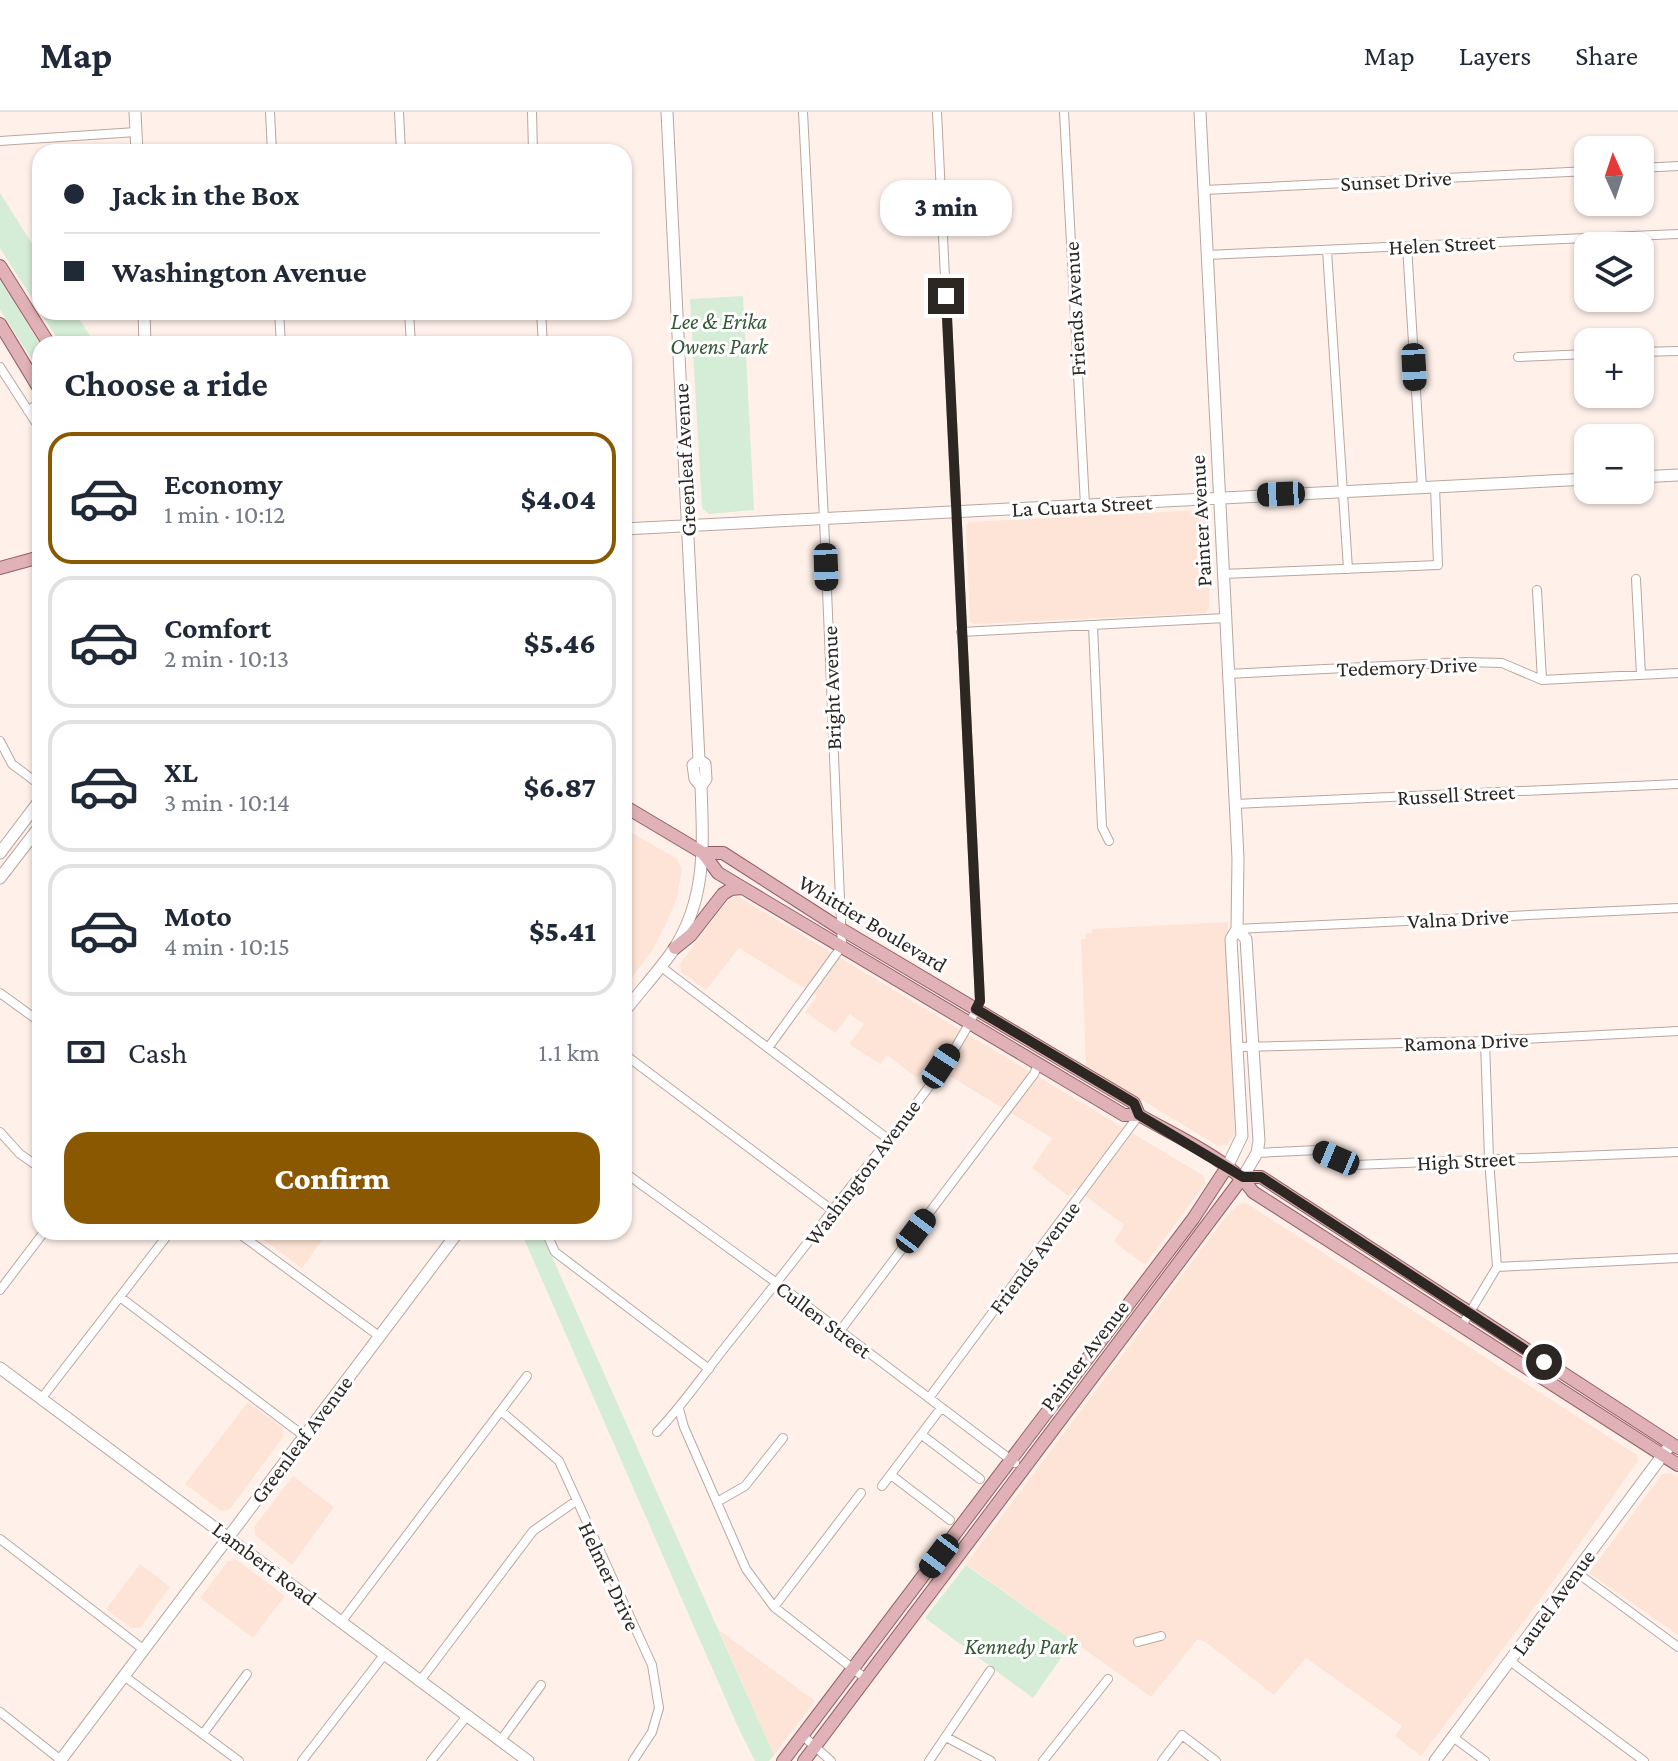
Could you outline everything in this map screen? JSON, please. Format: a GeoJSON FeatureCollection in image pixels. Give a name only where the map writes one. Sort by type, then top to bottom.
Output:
{"type":"FeatureCollection","features":[{"type":"Feature","properties":{"kind":"main road"},"geometry":{"type":"LineString","coordinates":[[0,266],[32,317]]}},
{"type":"Feature","properties":{"kind":"main road"},"geometry":{"type":"LineString","coordinates":[[0,324],[32,377]]}},
{"type":"Feature","properties":{"kind":"main road"},"geometry":{"type":"LineString","coordinates":[[0,568],[32,559]]}},
{"type":"Feature","properties":{"kind":"main road","name":"Whittier Boulevard"},"geometry":{"type":"LineString","coordinates":[[632,811],[703,853],[718,873],[743,888],[1124,1115],[1139,1115],[1243,1177],[1253,1192],[1678,1465]]}},
{"type":"Feature","properties":{"kind":"main road","name":"Whittier Boulevard"},"geometry":{"type":"LineString","coordinates":[[703,853],[723,853],[841,929],[1134,1103],[1139,1115]]}},
{"type":"Feature","properties":{"kind":"main road"},"geometry":{"type":"LineString","coordinates":[[675,948],[691,935],[723,894],[731,889],[743,888]]}},
{"type":"Feature","properties":{"kind":"main road","name":"Painter Avenue"},"geometry":{"type":"LineString","coordinates":[[783,1761],[1193,1219],[1227,1167]]}},
{"type":"Feature","properties":{"kind":"main road","name":"Whittier Boulevard"},"geometry":{"type":"LineString","coordinates":[[1243,1177],[1261,1177],[1674,1446]]}},
{"type":"Feature","properties":{"kind":"main road","name":"Painter Avenue"},"geometry":{"type":"LineString","coordinates":[[804,1761],[1243,1177]]}},
{"type":"Feature","properties":{"kind":"main road"},"geometry":{"type":"LineString","coordinates":[[1049,1433],[1049,1423],[1067,1399],[1065,1389]]}},
{"type":"Feature","properties":{"kind":"street"},"geometry":{"type":"LineString","coordinates":[[135,112],[137,144]]}},
{"type":"Feature","properties":{"kind":"street"},"geometry":{"type":"LineString","coordinates":[[270,112],[272,144]]}},
{"type":"Feature","properties":{"kind":"street"},"geometry":{"type":"LineString","coordinates":[[399,112],[401,144]]}},
{"type":"Feature","properties":{"kind":"street"},"geometry":{"type":"LineString","coordinates":[[532,112],[533,144]]}},
{"type":"Feature","properties":{"kind":"street","name":"Greenleaf Avenue"},"geometry":{"type":"LineString","coordinates":[[632,1002],[675,948],[699,888],[703,853],[701,786],[694,775],[693,765],[699,760],[667,112]]}},
{"type":"Feature","properties":{"kind":"street","name":"Bright Avenue"},"geometry":{"type":"LineString","coordinates":[[803,112],[842,946]]}},
{"type":"Feature","properties":{"kind":"street","name":"Washington Avenue"},"geometry":{"type":"LineString","coordinates":[[657,1432],[679,1409],[778,1284],[888,1139],[970,1023],[980,1001],[937,112]]}},
{"type":"Feature","properties":{"kind":"street","name":"Friends Avenue"},"geometry":{"type":"LineString","coordinates":[[1064,112],[1085,505]]}},
{"type":"Feature","properties":{"kind":"street","name":"Painter Avenue"},"geometry":{"type":"LineString","coordinates":[[1200,112],[1235,804],[1237,929],[1231,939],[1242,1136],[1237,1152],[1227,1167]]}},
{"type":"Feature","properties":{"kind":"street"},"geometry":{"type":"LineString","coordinates":[[0,141],[136,132]]}},
{"type":"Feature","properties":{"kind":"street"},"geometry":{"type":"LineString","coordinates":[[1654,167],[1678,166]]}},
{"type":"Feature","properties":{"kind":"street","name":"Sunset Drive"},"geometry":{"type":"LineString","coordinates":[[1204,190],[1574,172]]}},
{"type":"Feature","properties":{"kind":"street","name":"Helen Street"},"geometry":{"type":"LineString","coordinates":[[1207,255],[1678,234]]}},
{"type":"Feature","properties":{"kind":"street"},"geometry":{"type":"LineString","coordinates":[[1222,574],[1438,565],[1428,488],[1407,246]]}},
{"type":"Feature","properties":{"kind":"street"},"geometry":{"type":"LineString","coordinates":[[1327,250],[1348,569]]}},
{"type":"Feature","properties":{"kind":"street"},"geometry":{"type":"LineString","coordinates":[[1654,352],[1678,351]]}},
{"type":"Feature","properties":{"kind":"street"},"geometry":{"type":"LineString","coordinates":[[1518,357],[1574,355]]}},
{"type":"Feature","properties":{"kind":"street"},"geometry":{"type":"LineString","coordinates":[[0,367],[32,417]]}},
{"type":"Feature","properties":{"kind":"street"},"geometry":{"type":"LineString","coordinates":[[28,411],[32,408]]}},
{"type":"Feature","properties":{"kind":"street"},"geometry":{"type":"LineString","coordinates":[[1654,476],[1678,475]]}},
{"type":"Feature","properties":{"kind":"street","name":"La Cuarta Street"},"geometry":{"type":"LineString","coordinates":[[632,528],[1574,480]]}},
{"type":"Feature","properties":{"kind":"street"},"geometry":{"type":"LineString","coordinates":[[1636,579],[1641,675]]}},
{"type":"Feature","properties":{"kind":"street"},"geometry":{"type":"LineString","coordinates":[[1537,590],[1542,680]]}},
{"type":"Feature","properties":{"kind":"street"},"geometry":{"type":"LineString","coordinates":[[961,632],[1225,618]]}},
{"type":"Feature","properties":{"kind":"street"},"geometry":{"type":"LineString","coordinates":[[1093,626],[1102,827],[1109,841]]}},
{"type":"Feature","properties":{"kind":"street","name":"Tedemory Drive"},"geometry":{"type":"LineString","coordinates":[[1227,674],[1492,662],[1502,663],[1542,680],[1678,673]]}},
{"type":"Feature","properties":{"kind":"street"},"geometry":{"type":"LineString","coordinates":[[0,741],[12,764],[32,779]]}},
{"type":"Feature","properties":{"kind":"street","name":"Russell Street"},"geometry":{"type":"LineString","coordinates":[[1235,804],[1678,784]]}},
{"type":"Feature","properties":{"kind":"street"},"geometry":{"type":"LineString","coordinates":[[0,853],[32,814]]}},
{"type":"Feature","properties":{"kind":"street"},"geometry":{"type":"LineString","coordinates":[[0,878],[32,836]]}},
{"type":"Feature","properties":{"kind":"street","name":"Valna Drive"},"geometry":{"type":"LineString","coordinates":[[1237,929],[1678,908]]}},
{"type":"Feature","properties":{"kind":"street","name":"Painter Avenue"},"geometry":{"type":"LineString","coordinates":[[1237,929],[1246,939],[1259,1141],[1257,1153],[1243,1177]]}},
{"type":"Feature","properties":{"kind":"street"},"geometry":{"type":"LineString","coordinates":[[768,1048],[842,946]]}},
{"type":"Feature","properties":{"kind":"street"},"geometry":{"type":"LineString","coordinates":[[660,966],[888,1139]]}},
{"type":"Feature","properties":{"kind":"street"},"geometry":{"type":"LineString","coordinates":[[0,993],[32,1016]]}},
{"type":"Feature","properties":{"kind":"street","name":"Ramona Drive"},"geometry":{"type":"LineString","coordinates":[[1238,1047],[1485,1041],[1678,1031]]}},
{"type":"Feature","properties":{"kind":"street"},"geometry":{"type":"LineString","coordinates":[[1461,1327],[1497,1267],[1485,1041]]}},
{"type":"Feature","properties":{"kind":"street"},"geometry":{"type":"LineString","coordinates":[[632,1060],[832,1210]]}},
{"type":"Feature","properties":{"kind":"street"},"geometry":{"type":"LineString","coordinates":[[840,1331],[1034,1074],[1039,1063]]}},
{"type":"Feature","properties":{"kind":"street","name":"Friends Avenue"},"geometry":{"type":"LineString","coordinates":[[929,1398],[1139,1115]]}},
{"type":"Feature","properties":{"kind":"street"},"geometry":{"type":"LineString","coordinates":[[0,1132],[32,1162]]}},
{"type":"Feature","properties":{"kind":"street","name":"High Street"},"geometry":{"type":"LineString","coordinates":[[1257,1153],[1318,1150],[1355,1165],[1678,1152]]}},
{"type":"Feature","properties":{"kind":"street","name":"Cullen Street"},"geometry":{"type":"LineString","coordinates":[[632,1178],[1023,1469]]}},
{"type":"Feature","properties":{"kind":"street"},"geometry":{"type":"LineString","coordinates":[[0,1290],[38,1240]]}},
{"type":"Feature","properties":{"kind":"street"},"geometry":{"type":"LineString","coordinates":[[41,1399],[164,1240]]}},
{"type":"Feature","properties":{"kind":"street"},"geometry":{"type":"LineString","coordinates":[[248,1240],[379,1336]]}},
{"type":"Feature","properties":{"kind":"street","name":"Greenleaf Avenue"},"geometry":{"type":"LineString","coordinates":[[61,1761],[448,1240]]}},
{"type":"Feature","properties":{"kind":"street"},"geometry":{"type":"LineString","coordinates":[[550,1240],[555,1252],[709,1369]]}},
{"type":"Feature","properties":{"kind":"street"},"geometry":{"type":"LineString","coordinates":[[1497,1267],[1678,1258]]}},
{"type":"Feature","properties":{"kind":"street"},"geometry":{"type":"LineString","coordinates":[[120,1297],[304,1436]]}},
{"type":"Feature","properties":{"kind":"street","name":"Lambert Road"},"geometry":{"type":"LineString","coordinates":[[0,1368],[528,1761]]}},
{"type":"Feature","properties":{"kind":"street"},"geometry":{"type":"LineString","coordinates":[[342,1621],[527,1376]]}},
{"type":"Feature","properties":{"kind":"street"},"geometry":{"type":"LineString","coordinates":[[882,1486],[941,1408]]}},
{"type":"Feature","properties":{"kind":"street"},"geometry":{"type":"LineString","coordinates":[[679,1409],[746,1569],[774,1607],[865,1678]]}},
{"type":"Feature","properties":{"kind":"street","name":"Helmer Drive"},"geometry":{"type":"LineString","coordinates":[[501,1411],[559,1461],[652,1665],[659,1708],[652,1732],[633,1761]]}},
{"type":"Feature","properties":{"kind":"street"},"geometry":{"type":"LineString","coordinates":[[922,1435],[980,1479]]}},
{"type":"Feature","properties":{"kind":"street"},"geometry":{"type":"LineString","coordinates":[[717,1502],[745,1486],[783,1438]]}},
{"type":"Feature","properties":{"kind":"street","name":"Laurel Avenue"},"geometry":{"type":"LineString","coordinates":[[1435,1761],[1662,1455],[1674,1446]]}},
{"type":"Feature","properties":{"kind":"street"},"geometry":{"type":"LineString","coordinates":[[891,1475],[950,1520]]}},
{"type":"Feature","properties":{"kind":"street"},"geometry":{"type":"LineString","coordinates":[[774,1607],[861,1493]]}},
{"type":"Feature","properties":{"kind":"street"},"geometry":{"type":"LineString","coordinates":[[420,1681],[533,1531],[576,1501]]}},
{"type":"Feature","properties":{"kind":"street"},"geometry":{"type":"LineString","coordinates":[[0,1539],[143,1649]]}},
{"type":"Feature","properties":{"kind":"street"},"geometry":{"type":"LineString","coordinates":[[1576,1572],[1678,1647]]}},
{"type":"Feature","properties":{"kind":"street"},"geometry":{"type":"LineString","coordinates":[[1138,1642],[1161,1636]]}},
{"type":"Feature","properties":{"kind":"street"},"geometry":{"type":"LineString","coordinates":[[302,1761],[384,1655]]}},
{"type":"Feature","properties":{"kind":"street"},"geometry":{"type":"LineString","coordinates":[[1510,1661],[1644,1761]]}},
{"type":"Feature","properties":{"kind":"street"},"geometry":{"type":"LineString","coordinates":[[929,1761],[990,1671]]}},
{"type":"Feature","properties":{"kind":"street"},"geometry":{"type":"LineString","coordinates":[[203,1734],[247,1674]]}},
{"type":"Feature","properties":{"kind":"street"},"geometry":{"type":"LineString","coordinates":[[124,1676],[239,1761]]}},
{"type":"Feature","properties":{"kind":"street"},"geometry":{"type":"LineString","coordinates":[[1043,1761],[1108,1679]]}},
{"type":"Feature","properties":{"kind":"street"},"geometry":{"type":"LineString","coordinates":[[501,1740],[541,1685]]}},
{"type":"Feature","properties":{"kind":"street"},"geometry":{"type":"LineString","coordinates":[[0,1712],[61,1761]]}},
{"type":"Feature","properties":{"kind":"street"},"geometry":{"type":"LineString","coordinates":[[431,1761],[467,1716]]}},
{"type":"Feature","properties":{"kind":"street"},"geometry":{"type":"LineString","coordinates":[[1162,1761],[1182,1735],[1216,1761]]}},
{"type":"Feature","properties":{"kind":"street"},"geometry":{"type":"LineString","coordinates":[[803,1736],[831,1761]]}},
{"type":"Feature","properties":{"kind":"street"},"geometry":{"type":"LineString","coordinates":[[946,1737],[991,1761]]}},
{"type":"Feature","properties":{"kind":"street"},"geometry":{"type":"LineString","coordinates":[[1453,1737],[1485,1761]]}},
{"type":"Feature","properties":{"kind":"shaded area"},"geometry":{"type":"Polygon","coordinates":[[[1205,512],[1209,585],[1209,608],[1205,613],[970,622],[966,526],[969,522],[1205,512]]]}},
{"type":"Feature","properties":{"kind":"shaded area"},"geometry":{"type":"Polygon","coordinates":[[[632,833],[677,859],[682,869],[677,898],[652,951],[632,977],[632,833]]]}},
{"type":"Feature","properties":{"kind":"shaded area"},"geometry":{"type":"Polygon","coordinates":[[[737,896],[1204,1176],[1205,1184],[1145,1265],[1114,1242],[1124,1225],[1075,1188],[1068,1196],[1032,1168],[1052,1138],[930,1064],[917,1078],[887,1055],[880,1064],[849,1044],[864,1024],[850,1014],[835,1033],[805,1012],[817,996],[739,948],[706,990],[681,972],[680,964],[721,909],[737,896]]]}},
{"type":"Feature","properties":{"kind":"shaded area"},"geometry":{"type":"Polygon","coordinates":[[[1228,922],[1235,1134],[1227,1145],[1218,1146],[1086,1066],[1081,939],[1086,939],[1086,933],[1092,933],[1092,929],[1228,922]]]}},
{"type":"Feature","properties":{"kind":"shaded area"},"geometry":{"type":"Polygon","coordinates":[[[1246,1203],[1637,1455],[1638,1461],[1534,1608],[1421,1756],[1395,1736],[1402,1726],[1306,1658],[1274,1695],[1204,1641],[1197,1640],[1151,1697],[966,1564],[1225,1218],[1237,1205],[1246,1203]]]}},
{"type":"Feature","properties":{"kind":"shaded area"},"geometry":{"type":"Polygon","coordinates":[[[264,1240],[322,1240],[302,1268],[264,1240]]]}},
{"type":"Feature","properties":{"kind":"shaded area"},"geometry":{"type":"Polygon","coordinates":[[[248,1402],[282,1427],[283,1437],[230,1509],[221,1511],[185,1484],[248,1402]]]}},
{"type":"Feature","properties":{"kind":"shaded area"},"geometry":{"type":"Polygon","coordinates":[[[1671,1473],[1678,1477],[1678,1635],[1589,1573],[1662,1474],[1671,1473]]]}},
{"type":"Feature","properties":{"kind":"shaded area"},"geometry":{"type":"Polygon","coordinates":[[[293,1476],[334,1507],[292,1565],[255,1535],[254,1527],[293,1476]]]}},
{"type":"Feature","properties":{"kind":"shaded area"},"geometry":{"type":"Polygon","coordinates":[[[237,1560],[285,1596],[253,1638],[200,1598],[228,1561],[237,1560]]]}},
{"type":"Feature","properties":{"kind":"shaded area"},"geometry":{"type":"Polygon","coordinates":[[[140,1564],[170,1587],[140,1628],[132,1628],[106,1609],[140,1564]]]}},
{"type":"Feature","properties":{"kind":"shaded area"},"geometry":{"type":"Polygon","coordinates":[[[719,1630],[815,1701],[774,1755],[719,1630]]]}},
{"type":"Feature","properties":{"kind":"green space"},"geometry":{"type":"Polygon","coordinates":[[[0,193],[32,243],[32,298],[0,248],[0,193]]]}},
{"type":"Feature","properties":{"kind":"green space"},"geometry":{"type":"Polygon","coordinates":[[[0,279],[35,336],[32,336],[32,360],[0,310],[0,279]]]}},
{"type":"Feature","properties":{"kind":"green space","name":"Lee & Erika Owens Park"},"geometry":{"type":"Polygon","coordinates":[[[743,296],[754,510],[709,514],[702,508],[690,299],[743,296]]]}},
{"type":"Feature","properties":{"kind":"green space"},"geometry":{"type":"Polygon","coordinates":[[[45,320],[80,320],[90,336],[56,336],[45,320]]]}},
{"type":"Feature","properties":{"kind":"green space"},"geometry":{"type":"Polygon","coordinates":[[[525,1240],[545,1240],[774,1755],[769,1761],[755,1761],[525,1240]]]}},
{"type":"Feature","properties":{"kind":"green space","name":"Kennedy Park"},"geometry":{"type":"Polygon","coordinates":[[[966,1565],[1073,1641],[1033,1698],[925,1618],[966,1565]]]}},
{"type":"Feature","properties":{"kind":"route"},"geometry":{"type":"LineString","coordinates":[[946,296],[980,1001],[976,1009],[1134,1103],[1139,1115],[1243,1177],[1261,1177],[1544,1362]]}}]}
